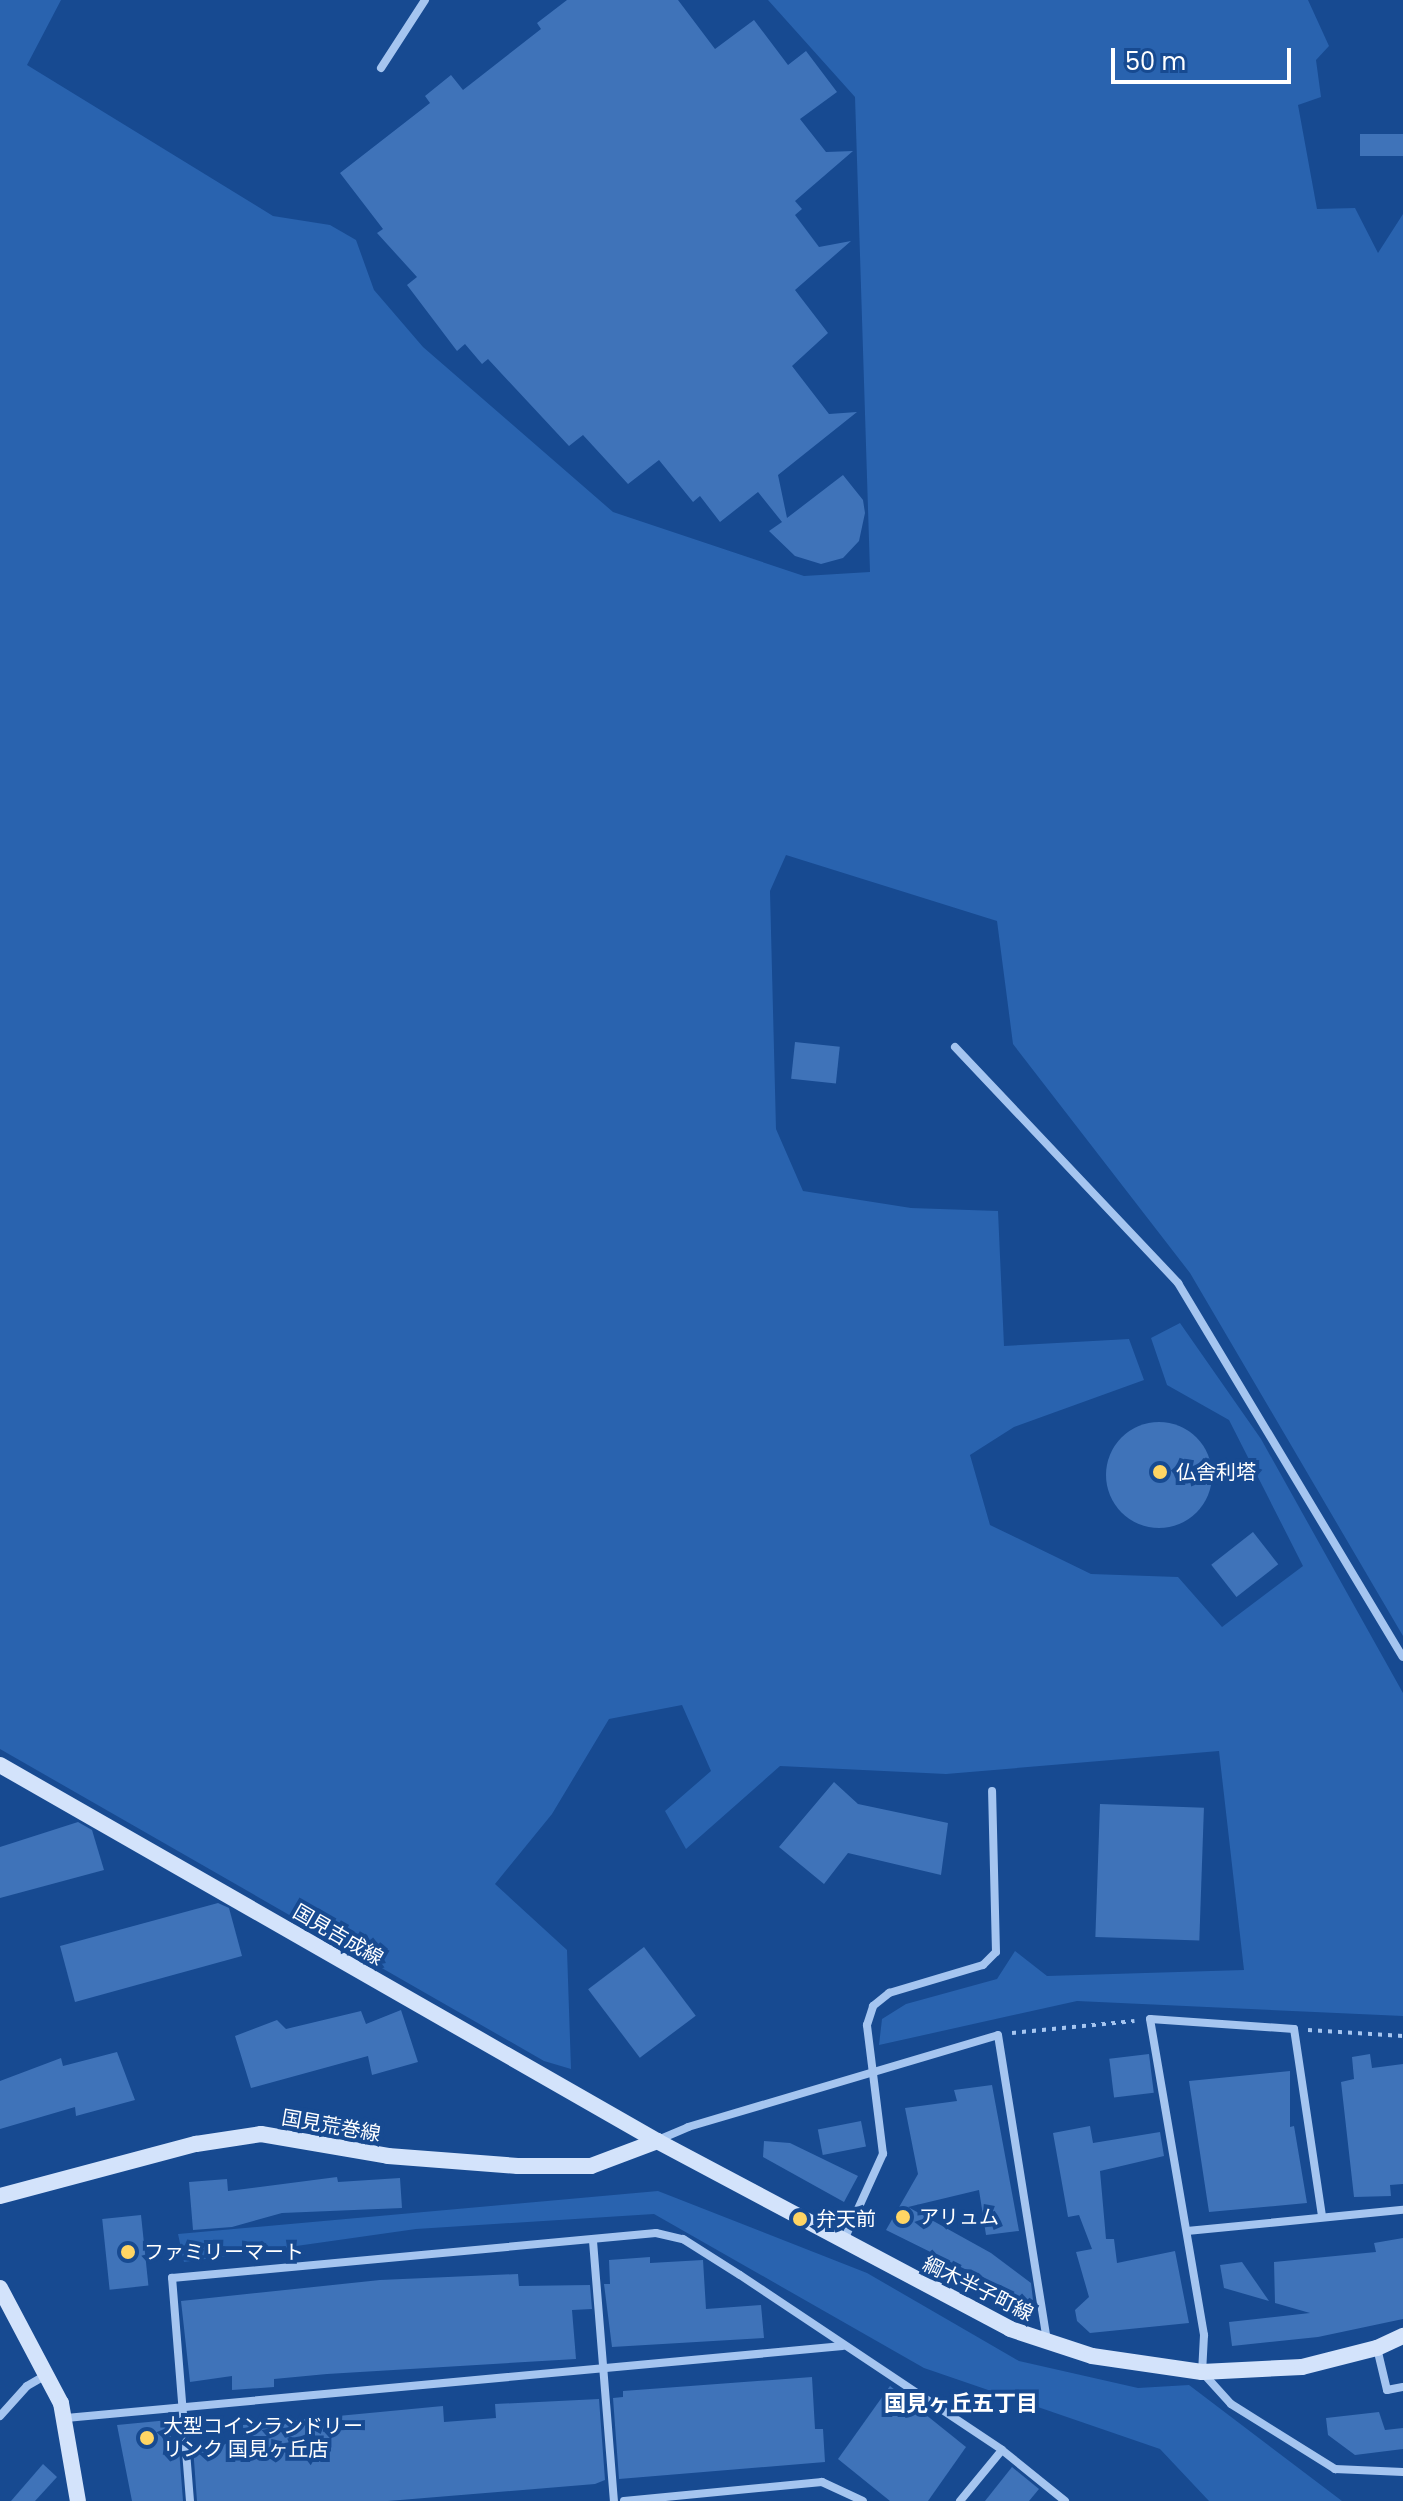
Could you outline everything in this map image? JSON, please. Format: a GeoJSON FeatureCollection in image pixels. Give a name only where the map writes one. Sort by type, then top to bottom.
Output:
{"type":"FeatureCollection","features":[{"type":"Feature","properties":{"kind":"street"},"geometry":{"type":"LineString","coordinates":[[381,68],[425,0]]}},
{"type":"Feature","properties":{"kind":"street"},"geometry":{"type":"LineString","coordinates":[[955,1047],[1178,1283],[1403,1657]]}},
{"type":"Feature","properties":{"kind":"street","name":"国見吉成線"},"geometry":{"type":"LineString","coordinates":[[0,1765],[657,2141]]}},
{"type":"Feature","properties":{"kind":"street"},"geometry":{"type":"LineString","coordinates":[[842,2243],[883,2154],[867,2025],[873,2006],[889,1993],[983,1965],[996,1952],[992,1791]]}},
{"type":"Feature","properties":{"kind":"street"},"geometry":{"type":"LineString","coordinates":[[1322,2216],[1294,2029],[1150,2019],[1204,2335],[1202,2372],[1231,2404],[1335,2469],[1403,2472]]}},
{"type":"Feature","properties":{"kind":"street"},"geometry":{"type":"LineString","coordinates":[[657,2141],[688,2127],[998,2035],[1047,2342]]}},
{"type":"Feature","properties":{"kind":"street","name":"国見荒巻線"},"geometry":{"type":"LineString","coordinates":[[0,2196],[196,2144],[261,2134],[388,2156],[518,2166],[591,2166],[657,2141]]}},
{"type":"Feature","properties":{"kind":"street","name":"綱木半子町線"},"geometry":{"type":"LineString","coordinates":[[657,2141],[842,2243],[1010,2329],[1092,2356],[1202,2372],[1302,2367],[1377,2348],[1403,2336]]}},
{"type":"Feature","properties":{"kind":"street"},"geometry":{"type":"LineString","coordinates":[[1187,2231],[1403,2210]]}},
{"type":"Feature","properties":{"kind":"street"},"geometry":{"type":"LineString","coordinates":[[190,2501],[172,2278],[656,2233],[683,2239],[1002,2450],[1065,2501]]}},
{"type":"Feature","properties":{"kind":"street"},"geometry":{"type":"LineString","coordinates":[[593,2241],[614,2501]]}},
{"type":"Feature","properties":{"kind":"street"},"geometry":{"type":"LineString","coordinates":[[0,2288],[48,2374],[66,2418],[78,2501]]}},
{"type":"Feature","properties":{"kind":"street"},"geometry":{"type":"LineString","coordinates":[[66,2418],[844,2346]]}},
{"type":"Feature","properties":{"kind":"street"},"geometry":{"type":"LineString","coordinates":[[1377,2348],[1387,2390],[1403,2387]]}},
{"type":"Feature","properties":{"kind":"street"},"geometry":{"type":"LineString","coordinates":[[0,2416],[27,2386],[48,2374]]}},
{"type":"Feature","properties":{"kind":"street"},"geometry":{"type":"LineString","coordinates":[[960,2501],[1002,2450]]}},
{"type":"Feature","properties":{"kind":"street"},"geometry":{"type":"LineString","coordinates":[[624,2501],[822,2482],[863,2501]]}},
{"type":"Feature","properties":{"kind":"path"},"geometry":{"type":"LineString","coordinates":[[998,2035],[1150,2019]]}},
{"type":"Feature","properties":{"kind":"path"},"geometry":{"type":"LineString","coordinates":[[1294,2029],[1403,2036]]}},
{"type":"Feature","properties":{"kind":"shaded area"},"geometry":{"type":"Polygon","coordinates":[[[0,0],[61,0],[27,65],[273,216],[330,225],[356,240],[374,290],[423,347],[613,512],[804,576],[870,572],[855,97],[768,0],[1308,0],[1329,46],[1316,60],[1321,97],[1298,105],[1317,209],[1355,208],[1378,253],[1403,214],[1403,1636],[1190,1273],[1013,1044],[997,921],[786,855],[770,891],[776,1129],[803,1191],[911,1208],[998,1211],[1004,1346],[1129,1339],[1144,1380],[1014,1427],[970,1455],[990,1525],[1091,1574],[1178,1577],[1222,1627],[1303,1566],[1229,1420],[1167,1385],[1151,1338],[1180,1323],[1261,1439],[1403,1693],[1403,2016],[1077,2001],[879,2045],[882,2019],[906,2004],[997,1979],[1015,1951],[1047,1976],[1244,1970],[1219,1751],[946,1774],[780,1766],[686,1849],[665,1811],[711,1771],[682,1705],[609,1719],[552,1814],[495,1884],[567,1950],[571,2069],[544,2061],[0,1749],[0,0]]]}},
{"type":"Feature","properties":{"kind":"shaded area"},"geometry":{"type":"Polygon","coordinates":[[[658,2191],[867,2273],[1019,2361],[1138,2388],[1189,2385],[1342,2501],[1209,2501],[1160,2449],[924,2368],[654,2214],[416,2229],[184,2262],[178,2234],[658,2191]]]}},
{"type":"Feature","properties":{"kind":"building"},"geometry":{"type":"Polygon","coordinates":[[[567,0],[678,0],[715,49],[754,20],[788,65],[806,51],[837,92],[800,119],[826,152],[853,151],[795,201],[802,209],[795,215],[819,247],[851,241],[795,290],[828,333],[792,366],[829,414],[857,412],[778,475],[787,518],[843,475],[863,500],[865,513],[859,541],[843,558],[821,564],[795,556],[769,531],[782,522],[758,492],[720,522],[700,496],[693,502],[659,460],[628,484],[583,435],[569,446],[488,359],[482,364],[465,344],[457,351],[407,285],[417,277],[377,233],[383,229],[340,173],[430,103],[425,96],[451,75],[463,90],[541,29],[537,23],[567,0]]]}},
{"type":"Feature","properties":{"kind":"building"},"geometry":{"type":"Polygon","coordinates":[[[1360,134],[1403,134],[1403,156],[1360,156],[1360,134]]]}},
{"type":"Feature","properties":{"kind":"building"},"geometry":{"type":"Polygon","coordinates":[[[795,1042],[840,1047],[836,1084],[791,1079],[795,1042]]]}},
{"type":"Feature","properties":{"kind":"building"},"geometry":{"type":"Polygon","coordinates":[[[1159,1422],[1179,1426],[1196,1438],[1208,1455],[1212,1475],[1208,1495],[1196,1512],[1179,1524],[1159,1528],[1139,1524],[1122,1512],[1110,1495],[1106,1475],[1110,1455],[1122,1438],[1139,1426],[1159,1422]]]}},
{"type":"Feature","properties":{"kind":"building"},"geometry":{"type":"Polygon","coordinates":[[[1253,1532],[1278,1564],[1236,1597],[1211,1565],[1253,1532]]]}},
{"type":"Feature","properties":{"kind":"building"},"geometry":{"type":"Polygon","coordinates":[[[834,1782],[858,1804],[948,1823],[941,1875],[848,1853],[824,1884],[779,1847],[834,1782]]]}},
{"type":"Feature","properties":{"kind":"building"},"geometry":{"type":"Polygon","coordinates":[[[1100,1804],[1204,1808],[1199,1941],[1095,1937],[1100,1804]]]}},
{"type":"Feature","properties":{"kind":"building"},"geometry":{"type":"Polygon","coordinates":[[[78,1822],[92,1830],[104,1870],[0,1898],[0,1847],[78,1822]]]}},
{"type":"Feature","properties":{"kind":"building"},"geometry":{"type":"Polygon","coordinates":[[[218,1903],[229,1908],[242,1956],[75,2002],[60,1946],[218,1903]]]}},
{"type":"Feature","properties":{"kind":"building"},"geometry":{"type":"Polygon","coordinates":[[[644,1947],[696,2016],[640,2058],[588,1989],[644,1947]]]}},
{"type":"Feature","properties":{"kind":"building"},"geometry":{"type":"Polygon","coordinates":[[[401,2010],[418,2062],[372,2075],[368,2056],[251,2088],[235,2036],[277,2020],[286,2029],[361,2011],[366,2024],[401,2010]]]}},
{"type":"Feature","properties":{"kind":"building"},"geometry":{"type":"Polygon","coordinates":[[[117,2052],[135,2100],[76,2116],[75,2107],[0,2129],[0,2081],[61,2058],[63,2066],[117,2052]]]}},
{"type":"Feature","properties":{"kind":"building"},"geometry":{"type":"Polygon","coordinates":[[[1149,2054],[1154,2093],[1114,2098],[1109,2059],[1149,2054]]]}},
{"type":"Feature","properties":{"kind":"building"},"geometry":{"type":"Polygon","coordinates":[[[1370,2054],[1372,2068],[1403,2064],[1403,2184],[1390,2185],[1391,2196],[1354,2197],[1341,2082],[1354,2079],[1352,2057],[1370,2054]]]}},
{"type":"Feature","properties":{"kind":"building"},"geometry":{"type":"Polygon","coordinates":[[[1290,2071],[1290,2127],[1294,2126],[1307,2203],[1209,2212],[1189,2081],[1290,2071]]]}},
{"type":"Feature","properties":{"kind":"building"},"geometry":{"type":"Polygon","coordinates":[[[992,2085],[1019,2231],[986,2235],[979,2190],[908,2207],[991,2253],[1031,2283],[1033,2300],[1022,2308],[980,2284],[983,2278],[886,2230],[918,2174],[905,2108],[957,2101],[954,2090],[992,2085]]]}},
{"type":"Feature","properties":{"kind":"building"},"geometry":{"type":"Polygon","coordinates":[[[861,2121],[866,2147],[823,2155],[818,2129],[861,2121]]]}},
{"type":"Feature","properties":{"kind":"building"},"geometry":{"type":"Polygon","coordinates":[[[1090,2126],[1093,2143],[1160,2132],[1164,2156],[1100,2171],[1106,2239],[1114,2239],[1117,2263],[1175,2251],[1189,2323],[1090,2333],[1077,2321],[1075,2310],[1089,2297],[1076,2252],[1092,2249],[1079,2215],[1068,2217],[1053,2133],[1090,2126]]]}},
{"type":"Feature","properties":{"kind":"building"},"geometry":{"type":"Polygon","coordinates":[[[764,2141],[790,2143],[858,2176],[844,2202],[763,2157],[764,2141]]]}},
{"type":"Feature","properties":{"kind":"building"},"geometry":{"type":"Polygon","coordinates":[[[337,2177],[338,2182],[400,2178],[402,2208],[282,2213],[232,2227],[193,2230],[189,2182],[227,2179],[228,2191],[337,2177]]]}},
{"type":"Feature","properties":{"kind":"building"},"geometry":{"type":"Polygon","coordinates":[[[141,2215],[148,2286],[110,2290],[102,2219],[141,2215]]]}},
{"type":"Feature","properties":{"kind":"building"},"geometry":{"type":"Polygon","coordinates":[[[1403,2238],[1403,2319],[1318,2337],[1232,2346],[1229,2322],[1310,2313],[1275,2303],[1274,2262],[1376,2252],[1374,2243],[1403,2238]]]}},
{"type":"Feature","properties":{"kind":"building"},"geometry":{"type":"Polygon","coordinates":[[[650,2257],[650,2263],[703,2260],[706,2309],[761,2305],[764,2338],[612,2347],[604,2284],[610,2284],[609,2260],[650,2257]]]}},
{"type":"Feature","properties":{"kind":"building"},"geometry":{"type":"Polygon","coordinates":[[[1242,2262],[1269,2301],[1224,2288],[1220,2265],[1242,2262]]]}},
{"type":"Feature","properties":{"kind":"building"},"geometry":{"type":"Polygon","coordinates":[[[518,2274],[519,2286],[590,2285],[592,2309],[572,2310],[576,2359],[327,2374],[274,2379],[274,2387],[232,2390],[232,2376],[190,2382],[181,2301],[380,2280],[518,2274]]]}},
{"type":"Feature","properties":{"kind":"building"},"geometry":{"type":"Polygon","coordinates":[[[812,2377],[815,2429],[823,2429],[825,2462],[619,2479],[613,2398],[623,2397],[623,2391],[812,2377]]]}},
{"type":"Feature","properties":{"kind":"building"},"geometry":{"type":"Polygon","coordinates":[[[890,2386],[966,2447],[928,2501],[890,2501],[838,2459],[890,2386]]]}},
{"type":"Feature","properties":{"kind":"building"},"geometry":{"type":"Polygon","coordinates":[[[599,2399],[605,2480],[595,2484],[388,2501],[197,2501],[193,2447],[244,2442],[243,2425],[443,2406],[444,2422],[496,2418],[495,2404],[599,2399]]]}},
{"type":"Feature","properties":{"kind":"building"},"geometry":{"type":"Polygon","coordinates":[[[1379,2412],[1385,2430],[1403,2428],[1403,2449],[1355,2455],[1328,2435],[1326,2418],[1379,2412]]]}},
{"type":"Feature","properties":{"kind":"building"},"geometry":{"type":"Polygon","coordinates":[[[169,2420],[172,2449],[179,2449],[183,2501],[132,2501],[117,2425],[169,2420]]]}},
{"type":"Feature","properties":{"kind":"building"},"geometry":{"type":"Polygon","coordinates":[[[43,2464],[57,2477],[35,2501],[11,2501],[43,2464]]]}},
{"type":"Feature","properties":{"kind":"building"},"geometry":{"type":"Polygon","coordinates":[[[1012,2467],[1039,2489],[1029,2501],[985,2501],[1012,2467]]]}},
{"type":"Feature","properties":{"kind":"place","name":"仏舎利塔"},"geometry":{"type":"Point","coordinates":[1160,1472]}},
{"type":"Feature","properties":{"kind":"place","name":"アリュム"},"geometry":{"type":"Point","coordinates":[903,2217]}},
{"type":"Feature","properties":{"kind":"place","name":"弁天前"},"geometry":{"type":"Point","coordinates":[800,2219]}},
{"type":"Feature","properties":{"kind":"place","name":"ファミリーマート"},"geometry":{"type":"Point","coordinates":[128,2252]}},
{"type":"Feature","properties":{"kind":"place","name":"大型コインランドリー リンク 国見ヶ丘店"},"geometry":{"type":"Point","coordinates":[147,2438]}},
{"type":"Feature","properties":{"kind":"district","name":"国見ヶ丘五丁目"},"geometry":{"type":"Point","coordinates":[961,2404]}}]}
